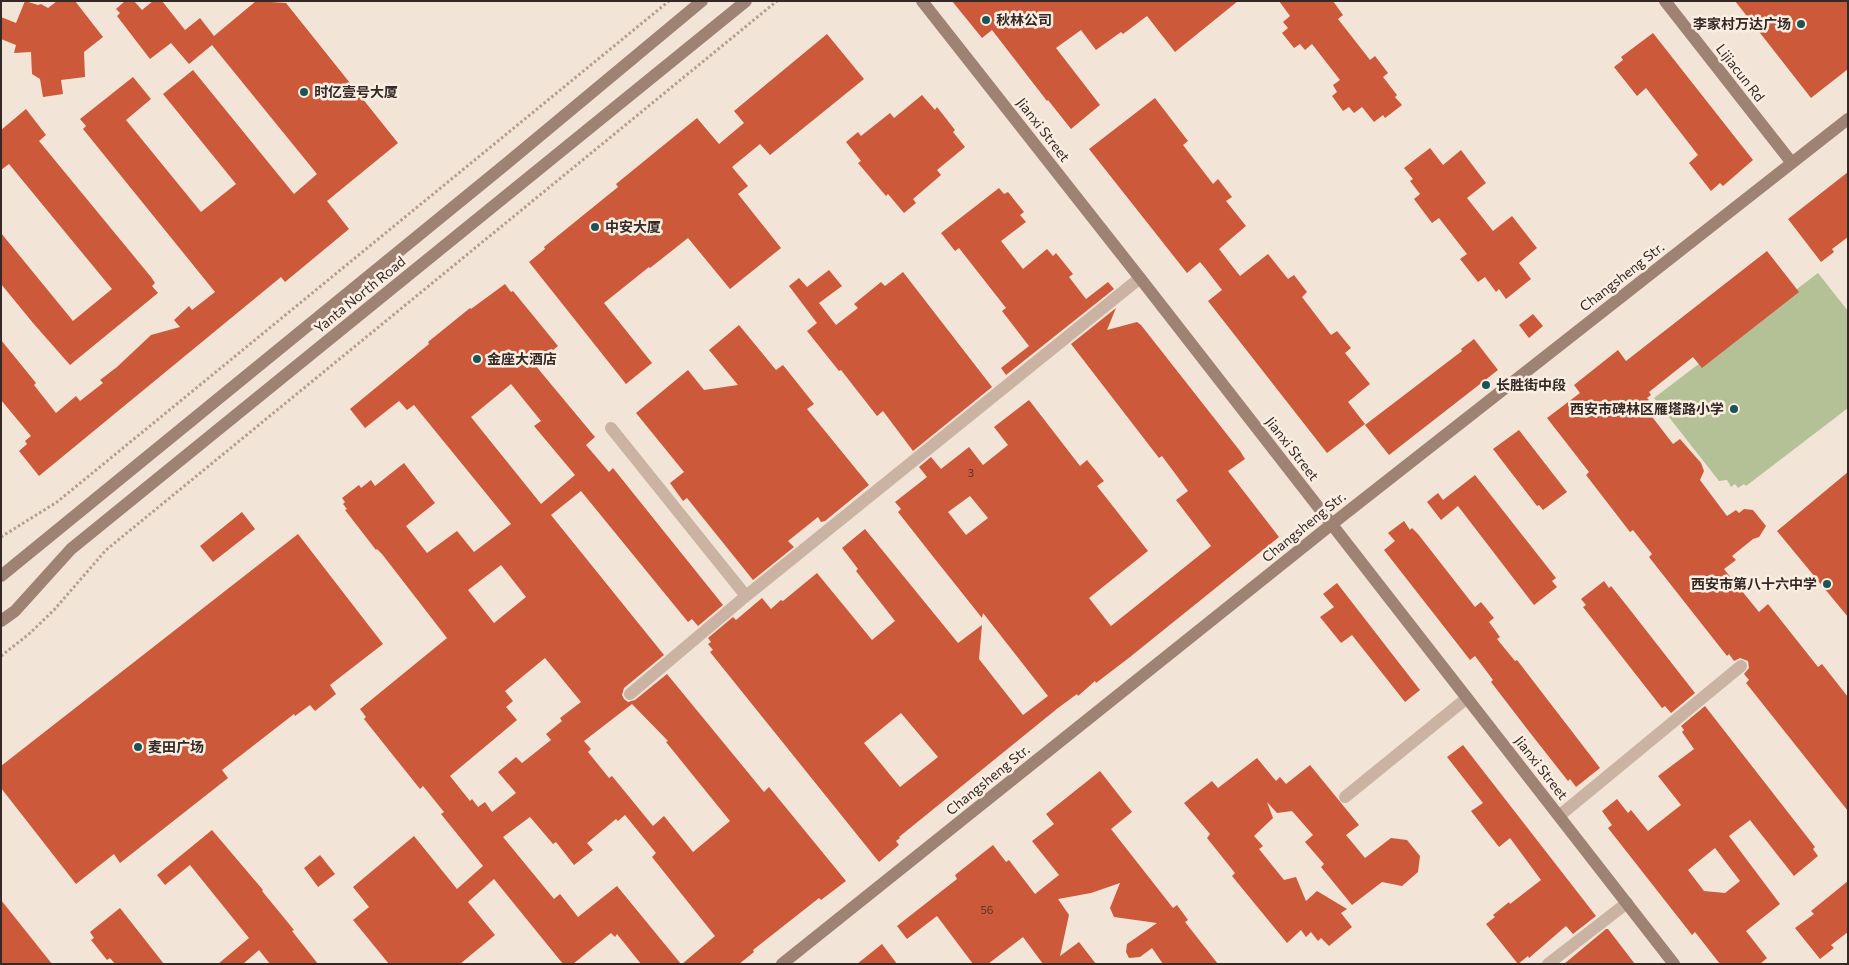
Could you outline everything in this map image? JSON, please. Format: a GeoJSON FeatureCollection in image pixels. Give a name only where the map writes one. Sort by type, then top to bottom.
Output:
{"type":"FeatureCollection","features":[{"type":"Feature","properties":{"kind":"street","name":"Yanta North Road"},"geometry":{"type":"LineString","coordinates":[[1,576],[702,1]]}},
{"type":"Feature","properties":{"kind":"street","name":"Yanta North Road"},"geometry":{"type":"LineString","coordinates":[[1,621],[14,611],[71,549],[746,1]]}},
{"type":"Feature","properties":{"kind":"street","name":"Jianxi Street"},"geometry":{"type":"LineString","coordinates":[[922,1],[1674,964]]}},
{"type":"Feature","properties":{"kind":"street","name":"Lijiacun Rd"},"geometry":{"type":"LineString","coordinates":[[1665,1],[1792,163]]}},
{"type":"Feature","properties":{"kind":"street","name":"Changsheng Str."},"geometry":{"type":"LineString","coordinates":[[782,964],[1332,524],[1848,119]]}},
{"type":"Feature","properties":{"kind":"street"},"geometry":{"type":"LineString","coordinates":[[630,694],[746,596],[1140,278]]}},
{"type":"Feature","properties":{"kind":"street"},"geometry":{"type":"LineString","coordinates":[[611,428],[746,596]]}},
{"type":"Feature","properties":{"kind":"street"},"geometry":{"type":"LineString","coordinates":[[1560,816],[1741,666]]}},
{"type":"Feature","properties":{"kind":"street"},"geometry":{"type":"LineString","coordinates":[[1344,797],[1467,698]]}},
{"type":"Feature","properties":{"kind":"street"},"geometry":{"type":"LineString","coordinates":[[1548,964],[1627,903]]}},
{"type":"Feature","properties":{"kind":"path"},"geometry":{"type":"LineString","coordinates":[[1,537],[58,502],[669,1]]}},
{"type":"Feature","properties":{"kind":"path"},"geometry":{"type":"LineString","coordinates":[[1,656],[29,634],[54,610],[106,550],[777,1]]}},
{"type":"Feature","properties":{"kind":"green space"},"geometry":{"type":"Polygon","coordinates":[[[1818,273],[1848,311],[1848,408],[1746,486],[1744,484],[1738,488],[1735,484],[1731,487],[1727,480],[1719,481],[1654,398],[1818,273]]]}},
{"type":"Feature","properties":{"kind":"building"},"geometry":{"type":"Polygon","coordinates":[[[25,1],[38,5],[41,4],[48,8],[57,1],[75,1],[103,37],[84,52],[85,77],[61,80],[63,94],[43,97],[40,79],[32,74],[31,52],[14,53],[16,45],[1,39],[1,17],[16,23],[25,1]]]}},
{"type":"Feature","properties":{"kind":"building"},"geometry":{"type":"Polygon","coordinates":[[[125,1],[134,1],[142,10],[153,1],[162,1],[185,30],[200,18],[214,36],[256,1],[286,3],[398,143],[327,201],[349,229],[285,282],[281,277],[39,476],[19,451],[27,444],[25,441],[31,436],[1,400],[1,340],[36,383],[34,385],[56,413],[76,396],[80,401],[103,383],[100,380],[151,335],[180,327],[174,320],[189,306],[192,310],[215,292],[83,129],[86,126],[80,119],[133,77],[151,99],[126,120],[201,212],[236,184],[163,94],[193,70],[294,194],[317,174],[212,45],[189,64],[171,43],[150,59],[117,16],[120,13],[116,9],[125,1]]]}},
{"type":"Feature","properties":{"kind":"building"},"geometry":{"type":"Polygon","coordinates":[[[952,1],[1238,1],[1175,52],[1147,16],[1123,34],[1121,32],[1096,50],[1081,30],[1056,48],[1100,105],[1071,129],[992,30],[982,38],[952,1]]]}},
{"type":"Feature","properties":{"kind":"building"},"geometry":{"type":"Polygon","coordinates":[[[1279,1],[1333,1],[1343,15],[1338,19],[1370,60],[1375,56],[1388,73],[1383,77],[1402,105],[1385,118],[1383,115],[1374,122],[1362,107],[1354,113],[1349,107],[1343,111],[1332,96],[1337,92],[1333,85],[1340,80],[1312,44],[1305,50],[1300,44],[1294,48],[1282,33],[1288,28],[1283,22],[1290,16],[1279,1]]]}},
{"type":"Feature","properties":{"kind":"building","name":"李家村万达广场"},"geometry":{"type":"Polygon","coordinates":[[[1735,1],[1848,1],[1848,69],[1811,98],[1735,1]]]}},
{"type":"Feature","properties":{"kind":"building"},"geometry":{"type":"Polygon","coordinates":[[[1653,33],[1753,160],[1723,186],[1720,183],[1711,191],[1689,163],[1698,155],[1646,88],[1637,96],[1614,67],[1623,60],[1621,57],[1653,33]]]}},
{"type":"Feature","properties":{"kind":"building"},"geometry":{"type":"Polygon","coordinates":[[[827,34],[864,79],[770,155],[760,144],[732,167],[748,186],[738,194],[781,248],[730,289],[688,238],[604,303],[652,363],[626,384],[529,262],[545,249],[544,247],[618,187],[616,184],[697,118],[719,144],[744,123],[734,111],[827,34]]]}},
{"type":"Feature","properties":{"kind":"building"},"geometry":{"type":"Polygon","coordinates":[[[922,95],[935,110],[937,107],[955,130],[953,132],[965,147],[937,170],[941,175],[913,199],[916,203],[904,213],[888,194],[886,196],[858,163],[861,161],[846,142],[858,132],[861,136],[890,113],[894,118],[922,95]]]}},
{"type":"Feature","properties":{"kind":"building"},"geometry":{"type":"Polygon","coordinates":[[[1155,98],[1188,141],[1183,145],[1213,184],[1218,179],[1232,197],[1226,201],[1246,226],[1219,249],[1240,276],[1268,254],[1288,279],[1294,275],[1307,292],[1302,297],[1331,335],[1337,331],[1351,348],[1345,353],[1370,384],[1348,402],[1365,424],[1327,453],[1208,301],[1222,290],[1205,268],[1200,262],[1187,273],[1089,149],[1155,98]]]}},
{"type":"Feature","properties":{"kind":"building"},"geometry":{"type":"Polygon","coordinates":[[[26,109],[46,135],[39,141],[151,277],[155,283],[152,286],[158,293],[70,365],[1,284],[1,233],[73,321],[112,289],[9,164],[1,170],[1,130],[26,109]]]}},
{"type":"Feature","properties":{"kind":"building"},"geometry":{"type":"Polygon","coordinates":[[[1430,148],[1443,165],[1461,150],[1486,183],[1467,198],[1493,231],[1512,216],[1537,248],[1519,263],[1531,279],[1506,299],[1499,289],[1496,292],[1485,277],[1478,282],[1460,259],[1467,254],[1439,218],[1432,223],[1414,199],[1420,194],[1410,181],[1413,179],[1404,168],[1430,148]]]}},
{"type":"Feature","properties":{"kind":"building"},"geometry":{"type":"Polygon","coordinates":[[[1848,172],[1848,237],[1832,249],[1834,252],[1821,262],[1788,219],[1848,172]]]}},
{"type":"Feature","properties":{"kind":"building"},"geometry":{"type":"Polygon","coordinates":[[[999,188],[1004,194],[1008,192],[1024,212],[1020,215],[1026,222],[1001,241],[1023,269],[1047,249],[1053,256],[1056,253],[1073,274],[1069,277],[1086,299],[1108,282],[1114,289],[1006,375],[1001,368],[1029,346],[1002,311],[1006,308],[959,248],[955,251],[941,233],[999,188]]]}},
{"type":"Feature","properties":{"kind":"building"},"geometry":{"type":"Polygon","coordinates":[[[1767,251],[1799,292],[1702,368],[1693,357],[1649,392],[1651,395],[1647,398],[1649,400],[1643,405],[1673,444],[1680,439],[1701,463],[1704,471],[1700,480],[1727,516],[1736,510],[1739,513],[1744,509],[1753,510],[1766,526],[1759,537],[1753,539],[1732,556],[1736,560],[1724,569],[1759,612],[1768,604],[1818,667],[1822,664],[1848,697],[1848,811],[1746,683],[1749,680],[1744,674],[1749,668],[1748,661],[1740,658],[1734,661],[1729,654],[1727,656],[1649,557],[1652,554],[1633,530],[1630,532],[1586,475],[1589,472],[1547,418],[1580,393],[1574,385],[1618,350],[1626,361],[1767,251]]]}},
{"type":"Feature","properties":{"kind":"building"},"geometry":{"type":"Polygon","coordinates":[[[829,270],[842,286],[819,303],[836,325],[858,308],[854,304],[881,282],[885,286],[903,272],[992,387],[913,451],[883,411],[877,416],[807,331],[817,323],[789,286],[799,278],[807,287],[829,270]]]}},
{"type":"Feature","properties":{"kind":"building"},"geometry":{"type":"Polygon","coordinates":[[[505,284],[511,292],[513,291],[558,346],[535,365],[595,437],[586,445],[609,472],[613,468],[723,605],[698,626],[692,619],[688,622],[581,491],[551,515],[664,655],[624,688],[622,695],[624,699],[628,702],[635,700],[667,674],[764,792],[769,787],[846,881],[821,900],[819,898],[753,950],[754,952],[739,964],[682,964],[715,936],[652,857],[656,853],[625,815],[618,821],[616,819],[587,843],[593,850],[574,865],[556,842],[553,844],[530,817],[503,837],[554,899],[560,894],[578,917],[617,886],[681,964],[641,964],[617,934],[615,937],[611,933],[573,964],[563,964],[494,879],[468,902],[495,935],[460,964],[389,964],[353,920],[369,907],[353,887],[414,836],[457,889],[483,866],[441,814],[444,812],[423,786],[420,789],[364,719],[366,717],[360,709],[447,638],[382,554],[376,550],[345,510],[347,509],[343,504],[345,502],[342,498],[359,485],[361,488],[371,480],[375,486],[404,463],[435,503],[406,526],[427,553],[457,531],[474,552],[511,524],[414,405],[407,410],[399,401],[365,428],[350,409],[429,344],[428,342],[505,284]],[[511,384],[471,417],[541,504],[575,475],[534,426],[541,421],[511,384]],[[501,565],[468,590],[494,623],[526,597],[501,565]],[[545,658],[505,691],[513,701],[506,707],[517,720],[450,776],[470,801],[472,799],[478,807],[485,802],[492,812],[516,793],[498,772],[516,757],[522,763],[551,740],[546,734],[562,721],[560,718],[581,702],[545,658]],[[632,704],[584,741],[591,749],[588,752],[609,778],[612,776],[653,826],[664,816],[693,852],[730,821],[666,742],[668,741],[632,704]]]}},
{"type":"Feature","properties":{"kind":"building"},"geometry":{"type":"Polygon","coordinates":[[[1116,308],[1107,330],[1137,322],[1141,325],[1240,451],[1245,459],[1228,471],[1279,537],[1130,657],[1096,683],[1095,681],[1078,696],[1077,694],[1058,708],[899,837],[896,841],[899,845],[879,862],[710,652],[713,650],[708,644],[711,642],[708,638],[733,617],[736,620],[762,598],[771,609],[817,573],[872,640],[895,621],[856,571],[858,569],[842,548],[865,529],[958,643],[982,625],[979,659],[1023,715],[1048,696],[983,613],[982,618],[931,554],[898,512],[901,509],[895,502],[927,477],[919,467],[931,457],[941,469],[969,447],[983,465],[1008,445],[994,427],[1029,400],[1080,466],[1087,460],[1104,481],[1097,486],[1148,551],[1089,598],[1111,626],[1211,546],[1176,500],[1188,491],[1162,456],[1159,458],[1071,344],[1116,308]],[[970,496],[948,512],[966,535],[988,518],[970,496]],[[901,713],[864,743],[900,787],[938,757],[901,713]]]}},
{"type":"Feature","properties":{"kind":"building"},"geometry":{"type":"Polygon","coordinates":[[[1533,314],[1543,326],[1529,338],[1519,325],[1533,314]]]}},
{"type":"Feature","properties":{"kind":"building"},"geometry":{"type":"Polygon","coordinates":[[[739,325],[776,370],[783,365],[814,404],[807,409],[869,485],[825,521],[821,522],[818,517],[788,541],[794,547],[753,580],[687,498],[683,501],[670,483],[684,472],[636,413],[688,370],[704,390],[738,385],[709,350],[739,325]]]}},
{"type":"Feature","properties":{"kind":"building"},"geometry":{"type":"Polygon","coordinates":[[[1474,339],[1498,370],[1389,455],[1365,425],[1462,351],[1461,349],[1474,339]]]}},
{"type":"Feature","properties":{"kind":"building"},"geometry":{"type":"Polygon","coordinates":[[[1519,430],[1567,492],[1543,510],[1539,505],[1537,506],[1493,449],[1519,430]]]}},
{"type":"Feature","properties":{"kind":"building","name":"西安市第八十六中学"},"geometry":{"type":"Polygon","coordinates":[[[1848,472],[1848,617],[1777,531],[1848,472]]]}},
{"type":"Feature","properties":{"kind":"building"},"geometry":{"type":"Polygon","coordinates":[[[1475,475],[1556,578],[1552,581],[1557,587],[1534,605],[1458,506],[1441,520],[1427,502],[1438,493],[1443,500],[1475,475]]]}},
{"type":"Feature","properties":{"kind":"building"},"geometry":{"type":"Polygon","coordinates":[[[242,512],[255,529],[213,562],[200,546],[242,512]]]}},
{"type":"Feature","properties":{"kind":"building"},"geometry":{"type":"Polygon","coordinates":[[[1404,521],[1410,530],[1412,528],[1418,534],[1475,607],[1481,602],[1494,618],[1489,622],[1500,637],[1497,639],[1515,661],[1517,660],[1600,768],[1576,787],[1570,779],[1568,781],[1531,734],[1491,682],[1493,680],[1475,656],[1470,660],[1384,550],[1395,541],[1388,533],[1404,521]]]}},
{"type":"Feature","properties":{"kind":"building","name":"麦田广场"},"geometry":{"type":"Polygon","coordinates":[[[298,534],[383,644],[330,685],[336,694],[315,711],[310,705],[295,716],[294,714],[222,770],[228,778],[120,863],[114,854],[76,884],[1,788],[1,766],[298,534]]]}},
{"type":"Feature","properties":{"kind":"building"},"geometry":{"type":"Polygon","coordinates":[[[1604,581],[1609,588],[1611,586],[1695,693],[1671,713],[1665,706],[1662,708],[1583,607],[1586,605],[1581,599],[1604,581]]]}},
{"type":"Feature","properties":{"kind":"building"},"geometry":{"type":"Polygon","coordinates":[[[1337,583],[1420,690],[1405,702],[1352,635],[1341,643],[1320,617],[1334,607],[1323,594],[1337,583]]]}},
{"type":"Feature","properties":{"kind":"building"},"geometry":{"type":"Polygon","coordinates":[[[1705,706],[1815,847],[1813,849],[1818,856],[1794,876],[1750,820],[1729,836],[1780,904],[1746,931],[1767,958],[1760,964],[1720,964],[1695,932],[1692,935],[1608,828],[1612,825],[1602,811],[1617,799],[1628,813],[1631,810],[1648,831],[1681,805],[1658,776],[1694,749],[1682,732],[1684,730],[1681,726],[1705,706]],[[1715,848],[1688,870],[1704,891],[1725,893],[1740,881],[1715,848]]]}},
{"type":"Feature","properties":{"kind":"building"},"geometry":{"type":"Polygon","coordinates":[[[1463,745],[1596,916],[1573,934],[1566,926],[1529,958],[1528,956],[1518,964],[1486,924],[1495,917],[1493,915],[1509,902],[1510,904],[1541,880],[1510,838],[1499,847],[1471,811],[1483,803],[1447,757],[1463,745]]]}},
{"type":"Feature","properties":{"kind":"building"},"geometry":{"type":"Polygon","coordinates":[[[1257,758],[1276,781],[1280,777],[1286,784],[1310,765],[1359,825],[1346,835],[1365,858],[1391,838],[1407,840],[1420,856],[1418,872],[1402,886],[1382,882],[1352,905],[1321,867],[1324,864],[1305,842],[1313,835],[1292,811],[1277,813],[1267,802],[1273,818],[1254,836],[1263,846],[1259,849],[1284,880],[1296,877],[1306,901],[1317,891],[1347,909],[1341,913],[1352,927],[1329,946],[1321,938],[1318,941],[1311,932],[1306,937],[1301,930],[1287,943],[1232,876],[1235,873],[1207,838],[1210,834],[1184,803],[1212,781],[1218,788],[1257,758]]]}},
{"type":"Feature","properties":{"kind":"building"},"geometry":{"type":"Polygon","coordinates":[[[1100,771],[1132,812],[1111,829],[1173,908],[1177,905],[1188,920],[1185,922],[1218,964],[1163,964],[1152,948],[1140,957],[1129,958],[1126,952],[1127,944],[1157,923],[1114,917],[1110,908],[1120,883],[1091,893],[1058,899],[1069,915],[1060,956],[1079,942],[1096,964],[1043,964],[1023,937],[988,964],[973,964],[937,916],[907,939],[897,926],[957,879],[955,875],[993,845],[1006,862],[1009,860],[1035,894],[1059,875],[1032,841],[1054,824],[1046,814],[1100,771]]]}},
{"type":"Feature","properties":{"kind":"building"},"geometry":{"type":"Polygon","coordinates":[[[212,830],[263,890],[318,964],[270,964],[259,950],[243,964],[218,964],[249,938],[190,865],[165,885],[157,875],[212,830]]]}},
{"type":"Feature","properties":{"kind":"building"},"geometry":{"type":"Polygon","coordinates":[[[320,855],[335,874],[318,887],[304,868],[320,855]]]}},
{"type":"Feature","properties":{"kind":"building"},"geometry":{"type":"Polygon","coordinates":[[[1848,881],[1848,932],[1831,945],[1834,948],[1820,959],[1795,928],[1814,914],[1811,911],[1848,881]]]}},
{"type":"Feature","properties":{"kind":"building"},"geometry":{"type":"Polygon","coordinates":[[[1,900],[52,964],[1,964],[1,900]]]}},
{"type":"Feature","properties":{"kind":"building"},"geometry":{"type":"Polygon","coordinates":[[[120,908],[164,964],[115,964],[110,958],[107,960],[91,940],[94,938],[90,932],[120,908]]]}},
{"type":"Feature","properties":{"kind":"building"},"geometry":{"type":"Polygon","coordinates":[[[1608,929],[1635,964],[1564,964],[1608,929]]]}},
{"type":"Feature","properties":{"kind":"building"},"geometry":{"type":"Polygon","coordinates":[[[882,944],[897,964],[857,964],[882,944]]]}},
{"type":"Feature","properties":{"kind":"place","name":"秋林公司"},"geometry":{"type":"Point","coordinates":[986,20]}},
{"type":"Feature","properties":{"kind":"place","name":"李家村万达广场"},"geometry":{"type":"Point","coordinates":[1801,24]}},
{"type":"Feature","properties":{"kind":"place","name":"时亿壹号大厦"},"geometry":{"type":"Point","coordinates":[304,92]}},
{"type":"Feature","properties":{"kind":"place","name":"中安大厦"},"geometry":{"type":"Point","coordinates":[595,227]}},
{"type":"Feature","properties":{"kind":"place","name":"金座大酒店"},"geometry":{"type":"Point","coordinates":[477,359]}},
{"type":"Feature","properties":{"kind":"place","name":"长胜街中段"},"geometry":{"type":"Point","coordinates":[1486,385]}},
{"type":"Feature","properties":{"kind":"place","name":"西安市碑林区雁塔路小学"},"geometry":{"type":"Point","coordinates":[1734,409]}},
{"type":"Feature","properties":{"kind":"place","name":"西安市第八十六中学"},"geometry":{"type":"Point","coordinates":[1827,584]}},
{"type":"Feature","properties":{"kind":"place","name":"麦田广场"},"geometry":{"type":"Point","coordinates":[138,747]}}]}
